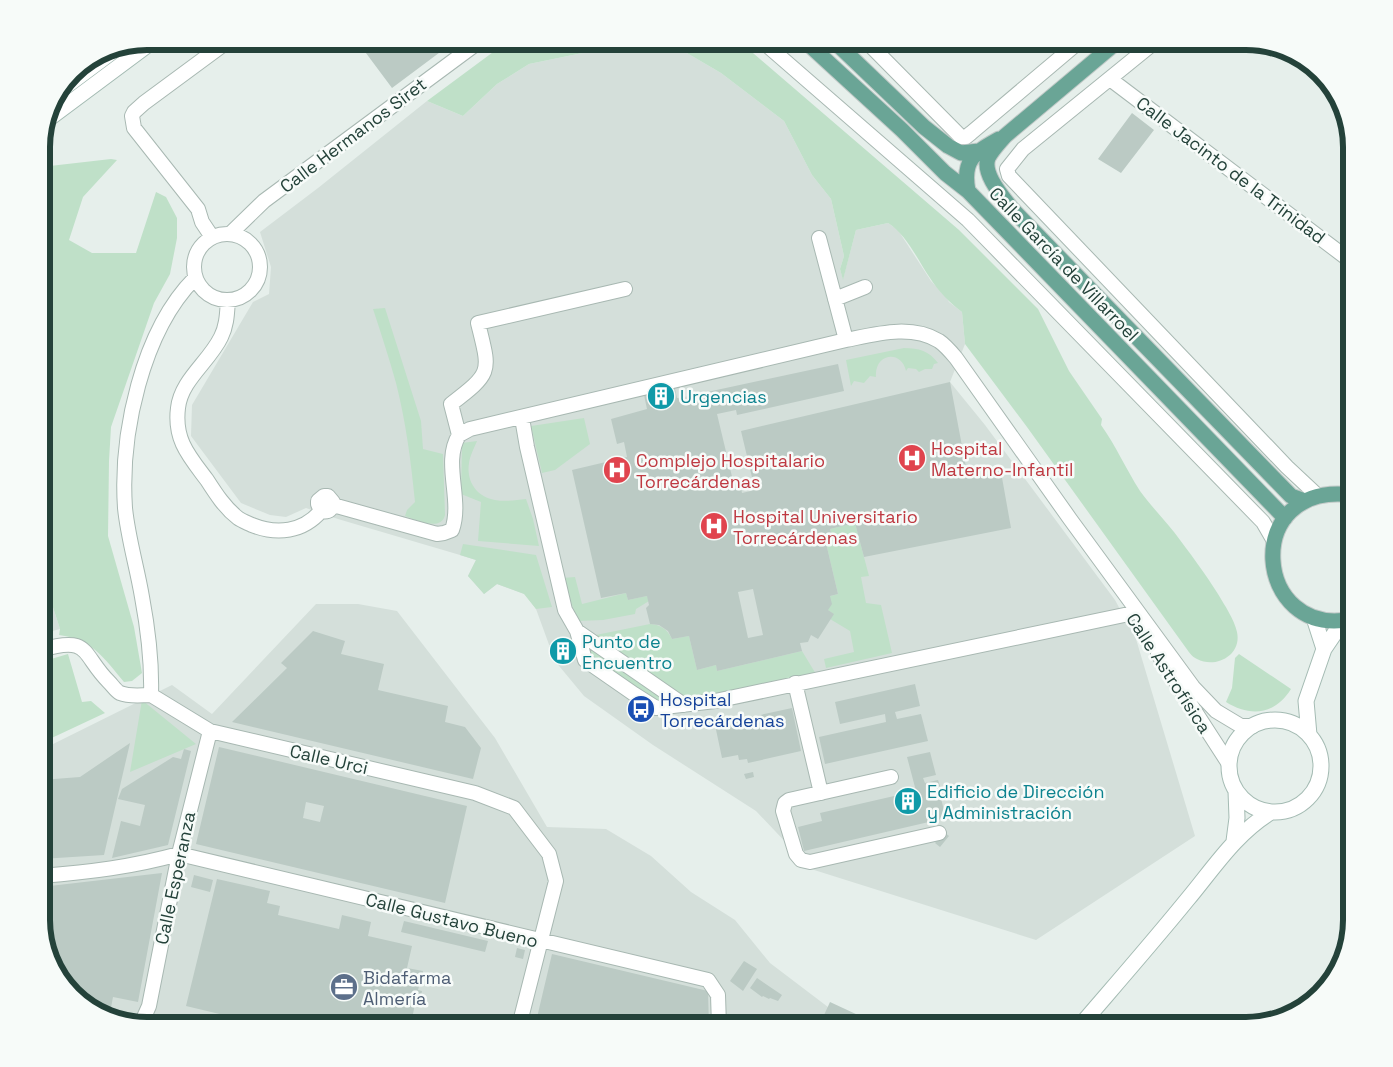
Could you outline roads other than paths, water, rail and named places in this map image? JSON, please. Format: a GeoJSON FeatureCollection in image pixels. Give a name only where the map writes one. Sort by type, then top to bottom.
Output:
{"type":"FeatureCollection","features":[{"type":"Feature","properties":{"kind":"main road"},"geometry":{"type":"LineString","coordinates":[[815,50],[902,130],[945,173],[968,191]]}},
{"type":"Feature","properties":{"kind":"main road"},"geometry":{"type":"LineString","coordinates":[[843,50],[924,127],[948,153],[1012,210]]}},
{"type":"Feature","properties":{"kind":"main road"},"geometry":{"type":"LineString","coordinates":[[924,127],[954,150],[961,153],[979,150],[1005,136],[1107,50]]}},
{"type":"Feature","properties":{"kind":"main road","name":"Calle García de Villarroel"},"geometry":{"type":"LineString","coordinates":[[1005,136],[991,152],[987,160],[987,168],[996,187],[1012,210],[1291,496],[1312,498]]}},
{"type":"Feature","properties":{"kind":"main road"},"geometry":{"type":"LineString","coordinates":[[967,169],[969,162],[979,150]]}},
{"type":"Feature","properties":{"kind":"main road","name":"Calle García de Villarroel"},"geometry":{"type":"LineString","coordinates":[[967,169],[968,191],[1285,518]]}},
{"type":"Feature","properties":{"kind":"main road"},"geometry":{"type":"LineString","coordinates":[[1343,494],[1335,493],[1312,498],[1294,508],[1278,528],[1274,540],[1272,559],[1275,578],[1284,595],[1297,609],[1314,618],[1328,621],[1343,620]]}},
{"type":"Feature","properties":{"kind":"street"},"geometry":{"type":"LineString","coordinates":[[56,113],[140,50]]}},
{"type":"Feature","properties":{"kind":"street"},"geometry":{"type":"LineString","coordinates":[[212,237],[202,222],[198,208],[134,128],[132,116],[144,103],[216,50]]}},
{"type":"Feature","properties":{"kind":"street","name":"Calle Hermanos Siret"},"geometry":{"type":"LineString","coordinates":[[231,233],[264,201],[468,50]]}},
{"type":"Feature","properties":{"kind":"street"},"geometry":{"type":"LineString","coordinates":[[772,50],[968,220],[1263,522],[1274,540]]}},
{"type":"Feature","properties":{"kind":"street"},"geometry":{"type":"LineString","coordinates":[[875,50],[961,137],[966,136],[1059,50]]}},
{"type":"Feature","properties":{"kind":"street"},"geometry":{"type":"LineString","coordinates":[[1110,79],[1145,50]]}},
{"type":"Feature","properties":{"kind":"street","name":"Calle García de Villarroel"},"geometry":{"type":"LineString","coordinates":[[1110,79],[1015,158],[1007,169],[1012,181],[1286,467],[1312,498]]}},
{"type":"Feature","properties":{"kind":"street","name":"Calle Jacinto de la Trinidad"},"geometry":{"type":"LineString","coordinates":[[1110,79],[1343,255]]}},
{"type":"Feature","properties":{"kind":"street"},"geometry":{"type":"LineString","coordinates":[[231,233],[244,237],[249,241],[257,250],[261,265],[259,277],[252,289],[237,299],[220,300],[202,289],[195,278],[194,265],[196,254],[201,245],[216,235],[231,233]]}},
{"type":"Feature","properties":{"kind":"street"},"geometry":{"type":"LineString","coordinates":[[819,238],[846,340]]}},
{"type":"Feature","properties":{"kind":"street"},"geometry":{"type":"LineString","coordinates":[[50,647],[60,644],[72,644],[82,648],[92,659],[104,678],[118,692],[129,696],[151,695],[152,672],[148,636],[125,506],[129,429],[136,394],[160,326],[170,308],[195,278]]}},
{"type":"Feature","properties":{"kind":"street"},"geometry":{"type":"LineString","coordinates":[[835,299],[866,287]]}},
{"type":"Feature","properties":{"kind":"street"},"geometry":{"type":"LineString","coordinates":[[228,300],[227,321],[221,338],[188,384],[178,406],[177,426],[182,443],[223,504],[240,520],[277,532],[293,529],[308,522],[327,508],[437,534],[444,534],[452,530],[456,507],[452,457],[454,444],[459,435],[451,404],[482,378],[486,368],[486,358],[478,322],[625,290]]}},
{"type":"Feature","properties":{"kind":"street","name":"Calle Astrofísica"},"geometry":{"type":"LineString","coordinates":[[459,435],[470,429],[846,340],[904,331],[919,333],[939,341],[956,358],[1113,579],[1193,687],[1216,711],[1241,726],[1253,726]]}},
{"type":"Feature","properties":{"kind":"street"},"geometry":{"type":"LineString","coordinates":[[522,418],[565,610],[577,631],[585,660],[656,708],[715,701],[1130,614]]}},
{"type":"Feature","properties":{"kind":"street","name":"Calle Astrofísica"},"geometry":{"type":"LineString","coordinates":[[1113,579],[1130,614],[1229,764]]}},
{"type":"Feature","properties":{"kind":"street"},"geometry":{"type":"LineString","coordinates":[[1314,618],[1324,649]]}},
{"type":"Feature","properties":{"kind":"street"},"geometry":{"type":"LineString","coordinates":[[1309,735],[1306,701],[1324,649],[1343,625]]}},
{"type":"Feature","properties":{"kind":"street"},"geometry":{"type":"LineString","coordinates":[[577,631],[684,705]]}},
{"type":"Feature","properties":{"kind":"street"},"geometry":{"type":"LineString","coordinates":[[795,683],[821,792]]}},
{"type":"Feature","properties":{"kind":"street","name":"Calle Urci"},"geometry":{"type":"LineString","coordinates":[[151,695],[210,731],[475,793],[514,808],[549,854],[556,881],[540,941]]}},
{"type":"Feature","properties":{"kind":"street"},"geometry":{"type":"LineString","coordinates":[[1278,722],[1306,701]]}},
{"type":"Feature","properties":{"kind":"street"},"geometry":{"type":"LineString","coordinates":[[1234,841],[1237,818],[1236,791],[1231,780],[1229,764],[1233,747],[1245,731],[1268,720],[1291,723],[1301,728],[1313,739],[1320,753],[1322,769],[1316,788],[1305,802],[1285,811],[1271,812],[1250,804],[1236,791]]}},
{"type":"Feature","properties":{"kind":"street","name":"Calle Esperanza"},"geometry":{"type":"LineString","coordinates":[[144,1017],[149,1006],[178,854],[210,731]]}},
{"type":"Feature","properties":{"kind":"street"},"geometry":{"type":"LineString","coordinates":[[891,777],[821,792],[789,800],[785,803],[783,811],[796,854],[801,860],[810,862],[939,833]]}},
{"type":"Feature","properties":{"kind":"street"},"geometry":{"type":"LineString","coordinates":[[1088,1017],[1143,954],[1221,860],[1234,841],[1255,822],[1271,812]]}},
{"type":"Feature","properties":{"kind":"street"},"geometry":{"type":"LineString","coordinates":[[50,875],[102,871],[150,862],[178,854]]}},
{"type":"Feature","properties":{"kind":"street","name":"Calle Gustavo Bueno"},"geometry":{"type":"LineString","coordinates":[[178,854],[708,980],[718,994],[719,1017]]}},
{"type":"Feature","properties":{"kind":"street"},"geometry":{"type":"LineString","coordinates":[[521,1017],[540,941]]}},
{"type":"Feature","properties":{"kind":"place","name":"Urgencias"},"geometry":{"type":"Point","coordinates":[661,396]}},
{"type":"Feature","properties":{"kind":"place","name":"Hospital Materno-Infantil"},"geometry":{"type":"Point","coordinates":[912,458]}},
{"type":"Feature","properties":{"kind":"place","name":"Complejo Hospitalario Torrecárdenas"},"geometry":{"type":"Point","coordinates":[617,470]}},
{"type":"Feature","properties":{"kind":"place","name":"Hospital Universitario Torrecárdenas"},"geometry":{"type":"Point","coordinates":[714,526]}},
{"type":"Feature","properties":{"kind":"place","name":"Punto de Encuentro"},"geometry":{"type":"Point","coordinates":[563,651]}},
{"type":"Feature","properties":{"kind":"place","name":"Hospital Torrecárdenas"},"geometry":{"type":"Point","coordinates":[641,709]}},
{"type":"Feature","properties":{"kind":"place","name":"Edificio de Dirección y Administración"},"geometry":{"type":"Point","coordinates":[908,801]}},
{"type":"Feature","properties":{"kind":"place","name":"Bidafarma Almería"},"geometry":{"type":"Point","coordinates":[344,987]}}]}
